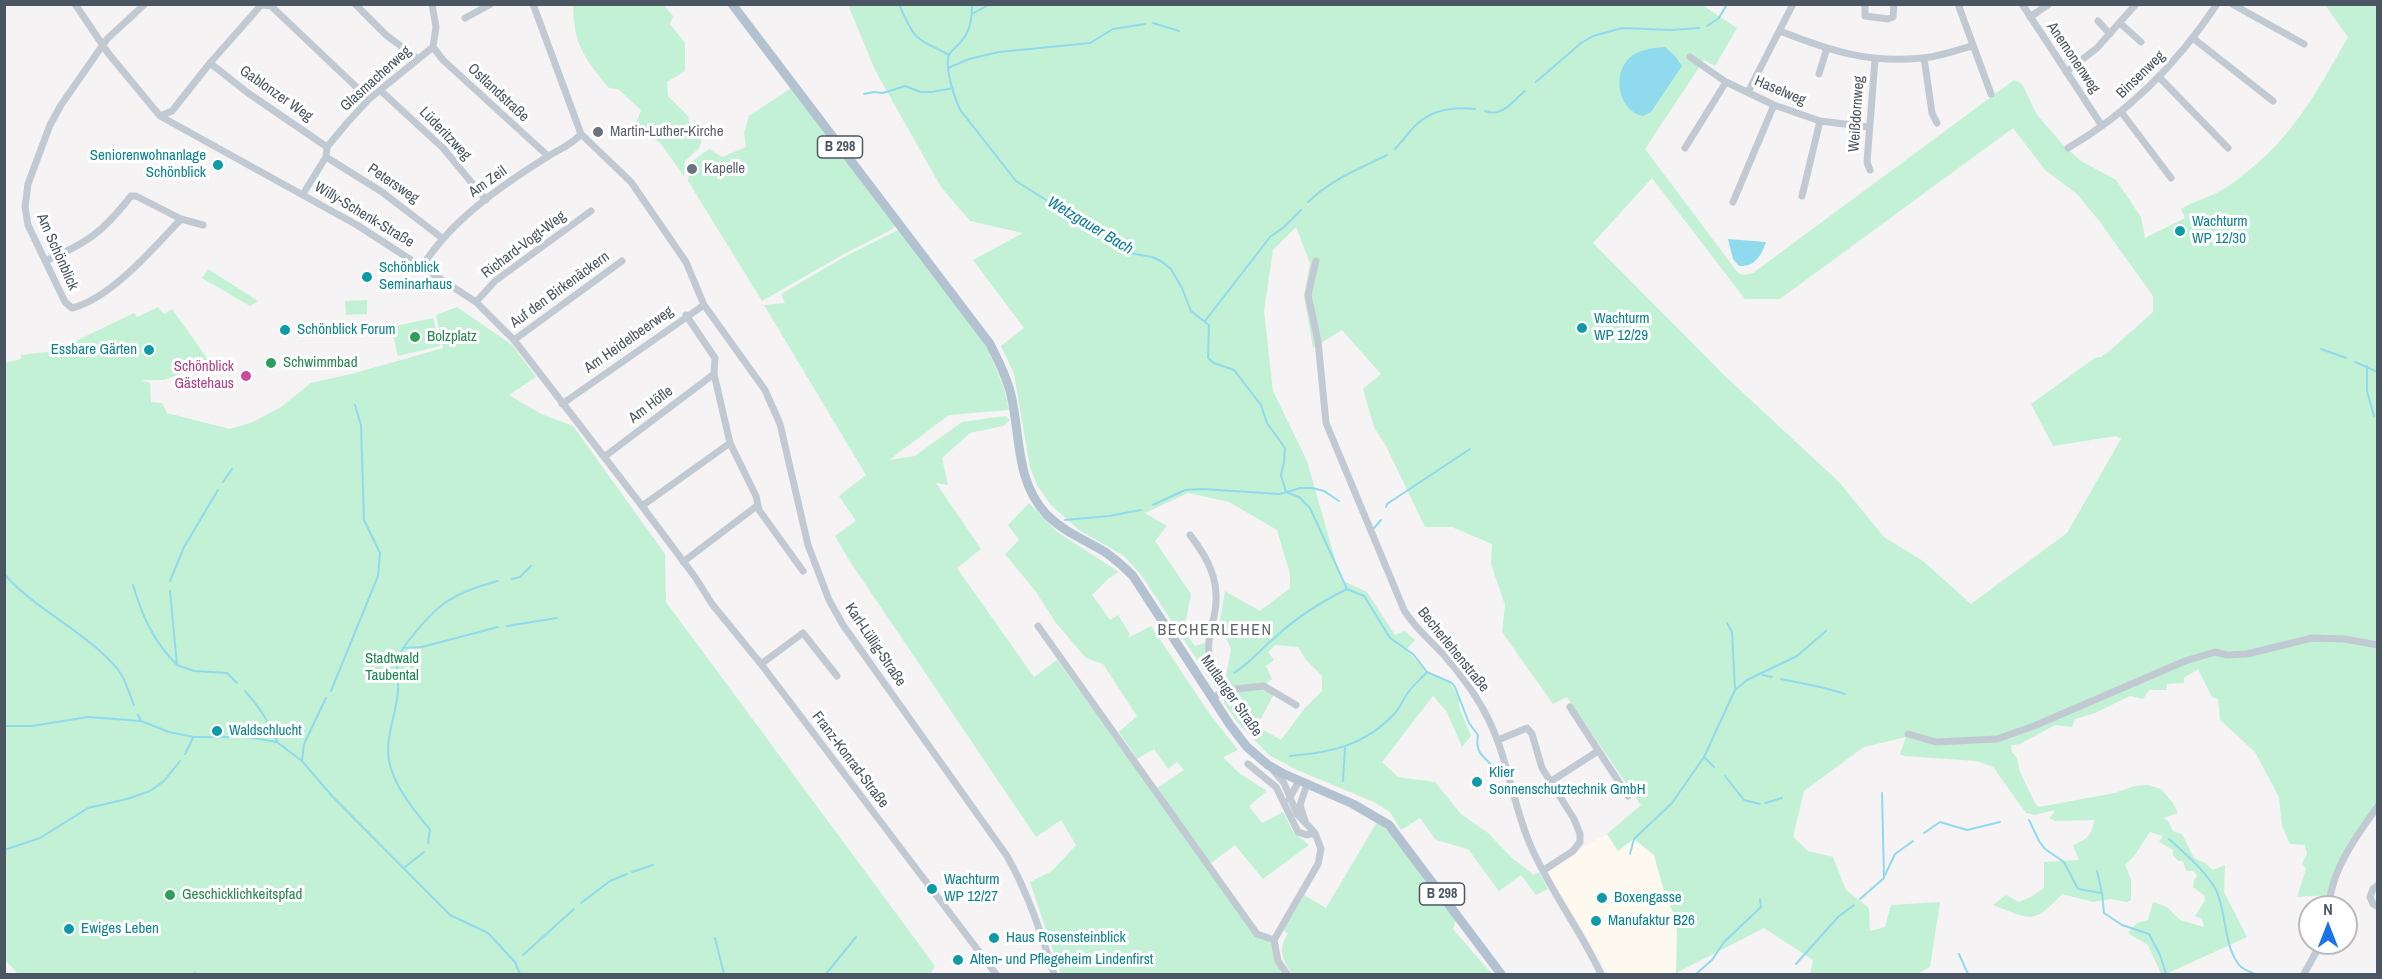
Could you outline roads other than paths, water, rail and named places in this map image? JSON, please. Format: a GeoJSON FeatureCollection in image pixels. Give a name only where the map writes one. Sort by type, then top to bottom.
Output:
{"type":"FeatureCollection","features":[{"type":"Feature","properties":{"kind":"main road","name":"Mutlanger Straße"},"geometry":{"type":"LineString","coordinates":[[732,4],[990,344],[1006,378],[1011,395],[1022,467],[1026,483],[1035,499],[1060,526],[1115,560],[1133,576],[1247,747],[1268,765],[1353,804],[1389,825],[1501,975]]}},
{"type":"Feature","properties":{"kind":"street","name":"Willy-Schenk-Straße"},"geometry":{"type":"LineString","coordinates":[[75,4],[103,45],[160,116],[357,225],[476,302],[514,340],[683,562]]}},
{"type":"Feature","properties":{"kind":"street","name":"Am Schönblick"},"geometry":{"type":"LineString","coordinates":[[145,4],[103,45],[50,125],[28,184],[26,216],[65,302],[72,308],[88,303],[132,271],[181,219]]}},
{"type":"Feature","properties":{"kind":"street"},"geometry":{"type":"LineString","coordinates":[[355,4],[386,34],[418,59]]}},
{"type":"Feature","properties":{"kind":"street"},"geometry":{"type":"LineString","coordinates":[[432,4],[436,17],[433,47]]}},
{"type":"Feature","properties":{"kind":"street"},"geometry":{"type":"LineString","coordinates":[[465,18],[491,4]]}},
{"type":"Feature","properties":{"kind":"street"},"geometry":{"type":"LineString","coordinates":[[533,4],[581,134],[631,182],[686,262],[704,305]]}},
{"type":"Feature","properties":{"kind":"street"},"geometry":{"type":"LineString","coordinates":[[1748,92],[1793,4]]}},
{"type":"Feature","properties":{"kind":"street"},"geometry":{"type":"LineString","coordinates":[[1865,4],[1865,16],[1888,19],[1893,17],[1894,4]]}},
{"type":"Feature","properties":{"kind":"street"},"geometry":{"type":"LineString","coordinates":[[1958,4],[1990,94]]}},
{"type":"Feature","properties":{"kind":"street","name":"Anemonenweg"},"geometry":{"type":"LineString","coordinates":[[2022,4],[2102,126]]}},
{"type":"Feature","properties":{"kind":"street"},"geometry":{"type":"LineString","coordinates":[[2030,17],[2049,4]]}},
{"type":"Feature","properties":{"kind":"street"},"geometry":{"type":"LineString","coordinates":[[2066,72],[2097,48],[2121,24],[2136,4]]}},
{"type":"Feature","properties":{"kind":"street","name":"Binsenweg"},"geometry":{"type":"LineString","coordinates":[[2068,148],[2098,131],[2122,113],[2160,78],[2194,39],[2217,4]]}},
{"type":"Feature","properties":{"kind":"street"},"geometry":{"type":"LineString","coordinates":[[2232,4],[2304,44]]}},
{"type":"Feature","properties":{"kind":"street"},"geometry":{"type":"LineString","coordinates":[[160,116],[172,111],[210,63],[262,5],[272,5],[369,99]]}},
{"type":"Feature","properties":{"kind":"street"},"geometry":{"type":"LineString","coordinates":[[2098,21],[2110,34]]}},
{"type":"Feature","properties":{"kind":"street"},"geometry":{"type":"LineString","coordinates":[[2121,24],[2141,42]]}},
{"type":"Feature","properties":{"kind":"street"},"geometry":{"type":"LineString","coordinates":[[1780,31],[1827,48],[1875,60],[1924,58],[1972,46]]}},
{"type":"Feature","properties":{"kind":"street"},"geometry":{"type":"LineString","coordinates":[[2194,39],[2272,101]]}},
{"type":"Feature","properties":{"kind":"street","name":"Glasmacherweg"},"geometry":{"type":"LineString","coordinates":[[327,147],[369,99],[433,47]]}},
{"type":"Feature","properties":{"kind":"street","name":"Ostlandstraße"},"geometry":{"type":"LineString","coordinates":[[433,47],[443,60],[548,156]]}},
{"type":"Feature","properties":{"kind":"street"},"geometry":{"type":"LineString","coordinates":[[1819,75],[1827,48]]}},
{"type":"Feature","properties":{"kind":"street","name":"Haselweg"},"geometry":{"type":"LineString","coordinates":[[1690,57],[1726,82],[1774,105],[1820,121],[1869,127]]}},
{"type":"Feature","properties":{"kind":"street"},"geometry":{"type":"LineString","coordinates":[[1924,58],[1932,113],[1937,123]]}},
{"type":"Feature","properties":{"kind":"street","name":"Weißdornweg"},"geometry":{"type":"LineString","coordinates":[[1870,170],[1867,162],[1875,60]]}},
{"type":"Feature","properties":{"kind":"street","name":"Gablonzer Weg"},"geometry":{"type":"LineString","coordinates":[[210,63],[248,93],[327,147]]}},
{"type":"Feature","properties":{"kind":"street"},"geometry":{"type":"LineString","coordinates":[[2160,78],[2228,148]]}},
{"type":"Feature","properties":{"kind":"street"},"geometry":{"type":"LineString","coordinates":[[1685,148],[1726,82]]}},
{"type":"Feature","properties":{"kind":"street","name":"Lüderitzweg"},"geometry":{"type":"LineString","coordinates":[[380,90],[443,148],[486,200]]}},
{"type":"Feature","properties":{"kind":"street"},"geometry":{"type":"LineString","coordinates":[[1733,202],[1774,105]]}},
{"type":"Feature","properties":{"kind":"street"},"geometry":{"type":"LineString","coordinates":[[2122,113],[2171,178]]}},
{"type":"Feature","properties":{"kind":"street"},"geometry":{"type":"LineString","coordinates":[[1802,196],[1820,121]]}},
{"type":"Feature","properties":{"kind":"street","name":"Am Zeil"},"geometry":{"type":"LineString","coordinates":[[422,267],[442,238],[467,213],[548,156],[568,146],[581,134]]}},
{"type":"Feature","properties":{"kind":"street"},"geometry":{"type":"LineString","coordinates":[[303,194],[326,157],[327,147]]}},
{"type":"Feature","properties":{"kind":"street","name":"Petersweg"},"geometry":{"type":"LineString","coordinates":[[326,157],[382,192],[442,238]]}},
{"type":"Feature","properties":{"kind":"street"},"geometry":{"type":"LineString","coordinates":[[45,261],[83,244],[95,235],[114,218],[131,196],[136,196],[181,219],[203,225]]}},
{"type":"Feature","properties":{"kind":"street","name":"Richard-Vogt-Weg"},"geometry":{"type":"LineString","coordinates":[[476,302],[495,281],[591,211]]}},
{"type":"Feature","properties":{"kind":"street","name":"Auf den Birkenäckern"},"geometry":{"type":"LineString","coordinates":[[514,340],[622,261]]}},
{"type":"Feature","properties":{"kind":"street","name":"Becherlehenstraße"},"geometry":{"type":"LineString","coordinates":[[1316,261],[1308,295],[1318,341],[1326,423],[1404,610],[1417,628],[1464,680],[1484,710],[1498,740],[1526,834],[1601,975]]}},
{"type":"Feature","properties":{"kind":"street","name":"Karl-Lüllig-Straße"},"geometry":{"type":"LineString","coordinates":[[704,305],[765,390],[780,424],[808,545],[829,600],[843,625],[1007,856],[1019,877],[1035,915],[1054,975]]}},
{"type":"Feature","properties":{"kind":"street","name":"Am Heidelbeerweg"},"geometry":{"type":"LineString","coordinates":[[562,404],[686,315],[704,305]]}},
{"type":"Feature","properties":{"kind":"street"},"geometry":{"type":"LineString","coordinates":[[686,315],[715,358],[714,374],[730,443],[753,490],[759,510],[803,572]]}},
{"type":"Feature","properties":{"kind":"street","name":"Am Höfle"},"geometry":{"type":"LineString","coordinates":[[604,457],[714,374]]}},
{"type":"Feature","properties":{"kind":"street"},"geometry":{"type":"LineString","coordinates":[[642,506],[730,443]]}},
{"type":"Feature","properties":{"kind":"street"},"geometry":{"type":"LineString","coordinates":[[683,562],[758,505]]}},
{"type":"Feature","properties":{"kind":"street"},"geometry":{"type":"LineString","coordinates":[[1190,535],[1206,555],[1215,578],[1215,611],[1209,630],[1209,652],[1225,690]]}},
{"type":"Feature","properties":{"kind":"street","name":"Franz-Konrad-Straße"},"geometry":{"type":"LineString","coordinates":[[683,562],[712,604],[761,664],[996,975]]}},
{"type":"Feature","properties":{"kind":"street"},"geometry":{"type":"LineString","coordinates":[[1038,626],[1257,934],[1274,940]]}},
{"type":"Feature","properties":{"kind":"street"},"geometry":{"type":"LineString","coordinates":[[761,664],[803,633],[837,676]]}},
{"type":"Feature","properties":{"kind":"street"},"geometry":{"type":"LineString","coordinates":[[1908,734],[1936,742],[1996,739],[2034,726],[2186,661],[2215,652],[2228,655],[2247,654],[2312,638],[2343,639],[2378,645]]}},
{"type":"Feature","properties":{"kind":"street"},"geometry":{"type":"LineString","coordinates":[[1213,698],[1225,690],[1264,686],[1296,705]]}},
{"type":"Feature","properties":{"kind":"street"},"geometry":{"type":"LineString","coordinates":[[1570,707],[1628,796]]}},
{"type":"Feature","properties":{"kind":"street"},"geometry":{"type":"LineString","coordinates":[[1498,740],[1527,728],[1532,734],[1542,768],[1574,819],[1580,834],[1580,842],[1573,851],[1544,870]]}},
{"type":"Feature","properties":{"kind":"street"},"geometry":{"type":"LineString","coordinates":[[1550,782],[1598,751]]}},
{"type":"Feature","properties":{"kind":"street"},"geometry":{"type":"LineString","coordinates":[[1248,764],[1276,787],[1298,832],[1307,836],[1315,833]]}},
{"type":"Feature","properties":{"kind":"street"},"geometry":{"type":"LineString","coordinates":[[1268,765],[1284,783],[1297,814],[1315,833],[1321,849],[1318,864],[1274,940],[1278,961],[1287,975]]}},
{"type":"Feature","properties":{"kind":"street"},"geometry":{"type":"LineString","coordinates":[[1289,799],[1303,783]]}},
{"type":"Feature","properties":{"kind":"street"},"geometry":{"type":"LineString","coordinates":[[1303,783],[1300,806],[1306,823]]}},
{"type":"Feature","properties":{"kind":"street"},"geometry":{"type":"LineString","coordinates":[[2331,895],[2337,873],[2378,806]]}},
{"type":"Feature","properties":{"kind":"street"},"geometry":{"type":"LineString","coordinates":[[2378,885],[2373,889],[2370,897],[2373,904],[2378,907]]}},
{"type":"Feature","properties":{"kind":"street"},"geometry":{"type":"LineString","coordinates":[[2304,975],[2315,955]]}},
{"type":"Feature","properties":{"kind":"water"},"geometry":{"type":"Polygon","coordinates":[[[1665,47],[1682,66],[1651,112],[1643,116],[1635,113],[1624,102],[1621,94],[1619,86],[1622,69],[1629,58],[1638,52],[1665,47]]]}},
{"type":"Feature","properties":{"kind":"water"},"geometry":{"type":"Polygon","coordinates":[[[1728,239],[1766,242],[1757,260],[1749,265],[1739,266],[1733,259],[1728,239]]]}},
{"type":"Feature","properties":{"kind":"waterway"},"geometry":{"type":"LineString","coordinates":[[899,4],[917,37],[949,55]]}},
{"type":"Feature","properties":{"kind":"waterway","name":"Wetzgauer Bach"},"geometry":{"type":"LineString","coordinates":[[972,4],[968,31],[948,60],[951,83],[961,111],[1016,181],[1130,253],[1152,257],[1171,269],[1191,311],[1209,325],[1208,358],[1214,363],[1234,370],[1261,405],[1267,423],[1285,448],[1281,475],[1286,492],[1299,497],[1310,508],[1347,589],[1364,596],[1390,638],[1413,654],[1427,672],[1452,683],[1469,723],[1478,735],[1479,750],[1494,767]]}},
{"type":"Feature","properties":{"kind":"waterway"},"geometry":{"type":"LineString","coordinates":[[972,14],[990,4]]}},
{"type":"Feature","properties":{"kind":"waterway"},"geometry":{"type":"LineString","coordinates":[[1707,26],[1719,18],[1727,4]]}},
{"type":"Feature","properties":{"kind":"waterway"},"geometry":{"type":"LineString","coordinates":[[1153,23],[1179,31]]}},
{"type":"Feature","properties":{"kind":"waterway"},"geometry":{"type":"LineString","coordinates":[[948,68],[969,59],[999,52],[1090,43],[1113,29],[1145,24]]}},
{"type":"Feature","properties":{"kind":"waterway"},"geometry":{"type":"LineString","coordinates":[[1536,82],[1581,43],[1593,36],[1622,28],[1671,30],[1699,28]]}},
{"type":"Feature","properties":{"kind":"waterway"},"geometry":{"type":"LineString","coordinates":[[864,94],[883,93],[905,86],[921,92],[953,88]]}},
{"type":"Feature","properties":{"kind":"waterway"},"geometry":{"type":"LineString","coordinates":[[1485,111],[1491,113],[1502,110],[1525,91]]}},
{"type":"Feature","properties":{"kind":"waterway"},"geometry":{"type":"LineString","coordinates":[[1395,149],[1414,127],[1430,115],[1452,109],[1475,109]]}},
{"type":"Feature","properties":{"kind":"waterway"},"geometry":{"type":"LineString","coordinates":[[1308,202],[1336,181],[1387,155]]}},
{"type":"Feature","properties":{"kind":"waterway"},"geometry":{"type":"LineString","coordinates":[[1205,321],[1270,237],[1301,210]]}},
{"type":"Feature","properties":{"kind":"waterway"},"geometry":{"type":"LineString","coordinates":[[2321,349],[2346,358]]}},
{"type":"Feature","properties":{"kind":"waterway"},"geometry":{"type":"LineString","coordinates":[[2355,362],[2378,372]]}},
{"type":"Feature","properties":{"kind":"waterway"},"geometry":{"type":"LineString","coordinates":[[2367,366],[2367,391],[2374,416]]}},
{"type":"Feature","properties":{"kind":"waterway"},"geometry":{"type":"LineString","coordinates":[[331,691],[378,576],[380,553],[364,520],[361,425],[355,405]]}},
{"type":"Feature","properties":{"kind":"waterway"},"geometry":{"type":"LineString","coordinates":[[1386,507],[1387,504],[1470,449]]}},
{"type":"Feature","properties":{"kind":"waterway"},"geometry":{"type":"LineString","coordinates":[[223,482],[232,469]]}},
{"type":"Feature","properties":{"kind":"waterway"},"geometry":{"type":"LineString","coordinates":[[1153,505],[1185,490],[1203,489],[1280,494],[1300,488],[1312,488],[1324,491],[1339,501]]}},
{"type":"Feature","properties":{"kind":"waterway"},"geometry":{"type":"LineString","coordinates":[[170,581],[184,547],[218,490]]}},
{"type":"Feature","properties":{"kind":"waterway"},"geometry":{"type":"LineString","coordinates":[[1065,520],[1141,510]]}},
{"type":"Feature","properties":{"kind":"waterway"},"geometry":{"type":"LineString","coordinates":[[1374,528],[1381,520]]}},
{"type":"Feature","properties":{"kind":"waterway"},"geometry":{"type":"LineString","coordinates":[[512,579],[520,577],[531,566]]}},
{"type":"Feature","properties":{"kind":"waterway"},"geometry":{"type":"LineString","coordinates":[[4,574],[32,600],[79,634],[107,658],[126,683],[134,705]]}},
{"type":"Feature","properties":{"kind":"waterway"},"geometry":{"type":"LineString","coordinates":[[403,648],[433,612],[443,604],[466,591],[498,581]]}},
{"type":"Feature","properties":{"kind":"waterway"},"geometry":{"type":"LineString","coordinates":[[133,585],[150,628],[177,665]]}},
{"type":"Feature","properties":{"kind":"waterway"},"geometry":{"type":"LineString","coordinates":[[1234,673],[1296,620],[1347,589]]}},
{"type":"Feature","properties":{"kind":"waterway"},"geometry":{"type":"LineString","coordinates":[[170,591],[177,665],[194,671],[227,673],[237,683]]}},
{"type":"Feature","properties":{"kind":"waterway"},"geometry":{"type":"LineString","coordinates":[[507,626],[557,618]]}},
{"type":"Feature","properties":{"kind":"waterway"},"geometry":{"type":"LineString","coordinates":[[1727,623],[1732,632],[1735,688]]}},
{"type":"Feature","properties":{"kind":"waterway"},"geometry":{"type":"LineString","coordinates":[[397,669],[397,660],[403,648],[422,647],[498,627]]}},
{"type":"Feature","properties":{"kind":"waterway"},"geometry":{"type":"LineString","coordinates":[[1630,854],[1634,839],[1672,803],[1704,757],[1735,690],[1747,680],[1797,656],[1826,631]]}},
{"type":"Feature","properties":{"kind":"waterway"},"geometry":{"type":"LineString","coordinates":[[1290,756],[1333,750],[1372,733],[1395,713],[1409,691],[1426,673]]}},
{"type":"Feature","properties":{"kind":"waterway"},"geometry":{"type":"LineString","coordinates":[[1763,675],[1772,677]]}},
{"type":"Feature","properties":{"kind":"waterway"},"geometry":{"type":"LineString","coordinates":[[398,679],[389,739],[389,759],[396,782],[430,830],[428,843]]}},
{"type":"Feature","properties":{"kind":"waterway"},"geometry":{"type":"LineString","coordinates":[[1781,679],[1845,694]]}},
{"type":"Feature","properties":{"kind":"waterway"},"geometry":{"type":"LineString","coordinates":[[245,691],[263,714],[277,741]]}},
{"type":"Feature","properties":{"kind":"waterway"},"geometry":{"type":"LineString","coordinates":[[302,761],[304,744],[326,698]]}},
{"type":"Feature","properties":{"kind":"waterway"},"geometry":{"type":"LineString","coordinates":[[138,715],[141,721]]}},
{"type":"Feature","properties":{"kind":"waterway"},"geometry":{"type":"LineString","coordinates":[[4,726],[32,726],[88,717],[141,721],[169,732],[194,737],[247,737],[277,742],[302,761],[332,796],[450,915],[488,933],[515,962],[520,974]]}},
{"type":"Feature","properties":{"kind":"waterway"},"geometry":{"type":"LineString","coordinates":[[185,754],[193,738]]}},
{"type":"Feature","properties":{"kind":"waterway"},"geometry":{"type":"LineString","coordinates":[[1343,781],[1345,748]]}},
{"type":"Feature","properties":{"kind":"waterway"},"geometry":{"type":"LineString","coordinates":[[1704,757],[1714,767]]}},
{"type":"Feature","properties":{"kind":"waterway"},"geometry":{"type":"LineString","coordinates":[[4,850],[40,838],[88,808],[150,791],[164,781],[180,761]]}},
{"type":"Feature","properties":{"kind":"waterway"},"geometry":{"type":"LineString","coordinates":[[1725,776],[1744,800],[1760,804]]}},
{"type":"Feature","properties":{"kind":"waterway"},"geometry":{"type":"LineString","coordinates":[[1860,899],[1884,878],[1882,793]]}},
{"type":"Feature","properties":{"kind":"waterway"},"geometry":{"type":"LineString","coordinates":[[1765,803],[1782,798]]}},
{"type":"Feature","properties":{"kind":"waterway"},"geometry":{"type":"LineString","coordinates":[[2029,820],[2045,849],[2064,862],[2078,889],[2102,893],[2104,913],[2122,925],[2149,934],[2160,955],[2166,974]]}},
{"type":"Feature","properties":{"kind":"waterway"},"geometry":{"type":"LineString","coordinates":[[1924,833],[1940,822],[1967,830],[2000,822]]}},
{"type":"Feature","properties":{"kind":"waterway"},"geometry":{"type":"LineString","coordinates":[[2169,839],[2206,876],[2216,890],[2234,957],[2240,966],[2255,974]]}},
{"type":"Feature","properties":{"kind":"waterway"},"geometry":{"type":"LineString","coordinates":[[1885,875],[1895,854],[1913,841]]}},
{"type":"Feature","properties":{"kind":"waterway"},"geometry":{"type":"LineString","coordinates":[[405,867],[424,852]]}},
{"type":"Feature","properties":{"kind":"waterway"},"geometry":{"type":"LineString","coordinates":[[632,872],[653,865]]}},
{"type":"Feature","properties":{"kind":"waterway"},"geometry":{"type":"LineString","coordinates":[[2097,871],[2102,893]]}},
{"type":"Feature","properties":{"kind":"waterway"},"geometry":{"type":"LineString","coordinates":[[581,903],[610,881],[627,874]]}},
{"type":"Feature","properties":{"kind":"waterway"},"geometry":{"type":"LineString","coordinates":[[1696,974],[1712,960],[1724,942],[1761,907],[1760,899]]}},
{"type":"Feature","properties":{"kind":"waterway"},"geometry":{"type":"LineString","coordinates":[[1796,964],[1838,917],[1854,905]]}},
{"type":"Feature","properties":{"kind":"waterway"},"geometry":{"type":"LineString","coordinates":[[523,955],[574,909]]}},
{"type":"Feature","properties":{"kind":"waterway"},"geometry":{"type":"LineString","coordinates":[[826,974],[856,937]]}},
{"type":"Feature","properties":{"kind":"waterway"},"geometry":{"type":"LineString","coordinates":[[715,938],[724,974]]}},
{"type":"Feature","properties":{"kind":"waterway"},"geometry":{"type":"LineString","coordinates":[[1959,954],[1968,974]]}},
{"type":"Feature","properties":{"kind":"place","name":"Martin-Luther-Kirche"},"geometry":{"type":"Point","coordinates":[598,132]}},
{"type":"Feature","properties":{"kind":"place","name":"Seniorenwohnanlage Schönblick"},"geometry":{"type":"Point","coordinates":[218,165]}},
{"type":"Feature","properties":{"kind":"place","name":"Kapelle"},"geometry":{"type":"Point","coordinates":[692,169]}},
{"type":"Feature","properties":{"kind":"place","name":"Wachturm WP 12/30"},"geometry":{"type":"Point","coordinates":[2180,231]}},
{"type":"Feature","properties":{"kind":"place","name":"Schönblick Seminarhaus"},"geometry":{"type":"Point","coordinates":[367,277]}},
{"type":"Feature","properties":{"kind":"place","name":"Wachturm WP 12/29"},"geometry":{"type":"Point","coordinates":[1582,328]}},
{"type":"Feature","properties":{"kind":"place","name":"Schönblick Forum"},"geometry":{"type":"Point","coordinates":[285,330]}},
{"type":"Feature","properties":{"kind":"place","name":"Bolzplatz"},"geometry":{"type":"Point","coordinates":[415,337]}},
{"type":"Feature","properties":{"kind":"place","name":"Essbare Gärten"},"geometry":{"type":"Point","coordinates":[149,350]}},
{"type":"Feature","properties":{"kind":"place","name":"Schwimmbad"},"geometry":{"type":"Point","coordinates":[271,363]}},
{"type":"Feature","properties":{"kind":"place","name":"Schönblick Gästehaus"},"geometry":{"type":"Point","coordinates":[246,376]}},
{"type":"Feature","properties":{"kind":"place","name":"Waldschlucht"},"geometry":{"type":"Point","coordinates":[217,731]}},
{"type":"Feature","properties":{"kind":"place","name":"Klier Sonnenschutztechnik GmbH"},"geometry":{"type":"Point","coordinates":[1477,782]}},
{"type":"Feature","properties":{"kind":"place","name":"Wachturm WP 12/27"},"geometry":{"type":"Point","coordinates":[932,889]}},
{"type":"Feature","properties":{"kind":"place","name":"Geschicklichkeitspfad"},"geometry":{"type":"Point","coordinates":[170,895]}},
{"type":"Feature","properties":{"kind":"place","name":"Boxengasse"},"geometry":{"type":"Point","coordinates":[1602,898]}},
{"type":"Feature","properties":{"kind":"place","name":"Manufaktur B26"},"geometry":{"type":"Point","coordinates":[1596,921]}},
{"type":"Feature","properties":{"kind":"place","name":"Ewiges Leben"},"geometry":{"type":"Point","coordinates":[69,929]}},
{"type":"Feature","properties":{"kind":"place","name":"Haus Rosensteinblick"},"geometry":{"type":"Point","coordinates":[994,938]}},
{"type":"Feature","properties":{"kind":"place","name":"Alten- und Pflegeheim Lindenfirst"},"geometry":{"type":"Point","coordinates":[958,960]}},
{"type":"Feature","properties":{"kind":"district","name":"BECHERLEHEN"},"geometry":{"type":"Point","coordinates":[1215,631]}},
{"type":"Feature","properties":{"kind":"park label","name":"Stadtwald Taubental"},"geometry":{"type":"Point","coordinates":[392,668]}}]}
